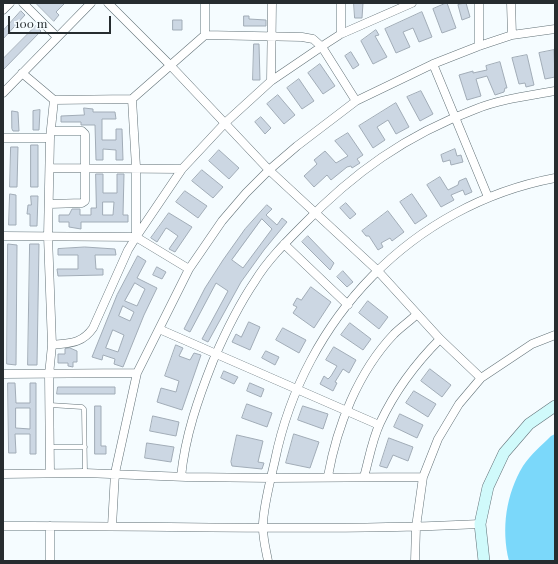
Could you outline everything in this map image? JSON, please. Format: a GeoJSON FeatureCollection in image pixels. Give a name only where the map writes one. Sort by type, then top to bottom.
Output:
{"type":"FeatureCollection","features":[{"type":"Feature","properties":{"kind":"street"},"geometry":{"type":"LineString","coordinates":[[3,10],[10,3]]}},
{"type":"Feature","properties":{"kind":"street"},"geometry":{"type":"LineString","coordinates":[[23,3],[57,37]]}},
{"type":"Feature","properties":{"kind":"street"},"geometry":{"type":"LineString","coordinates":[[3,93],[91,3]]}},
{"type":"Feature","properties":{"kind":"street"},"geometry":{"type":"LineString","coordinates":[[108,3],[170,65],[269,170],[377,270],[440,339],[481,378]]}},
{"type":"Feature","properties":{"kind":"street"},"geometry":{"type":"LineString","coordinates":[[205,3],[205,35]]}},
{"type":"Feature","properties":{"kind":"street"},"geometry":{"type":"LineString","coordinates":[[271,81],[272,3]]}},
{"type":"Feature","properties":{"kind":"street"},"geometry":{"type":"LineString","coordinates":[[341,3],[341,34]]}},
{"type":"Feature","properties":{"kind":"street"},"geometry":{"type":"LineString","coordinates":[[52,345],[78,342],[87,337],[93,328],[128,250],[136,237],[182,169],[225,124],[271,81],[322,46],[391,7],[412,3]]}},
{"type":"Feature","properties":{"kind":"street"},"geometry":{"type":"LineString","coordinates":[[478,46],[479,3]]}},
{"type":"Feature","properties":{"kind":"street"},"geometry":{"type":"LineString","coordinates":[[512,3],[512,35]]}},
{"type":"Feature","properties":{"kind":"street"},"geometry":{"type":"LineString","coordinates":[[112,526],[115,473],[137,373],[189,269],[222,221],[269,170],[356,101],[433,64],[478,46],[512,35],[555,29]]}},
{"type":"Feature","properties":{"kind":"street"},"geometry":{"type":"LineString","coordinates":[[22,73],[54,100],[132,99],[205,35],[310,38],[322,46],[356,101]]}},
{"type":"Feature","properties":{"kind":"street"},"geometry":{"type":"LineString","coordinates":[[433,64],[488,197]]}},
{"type":"Feature","properties":{"kind":"street"},"geometry":{"type":"LineString","coordinates":[[181,477],[184,452],[201,390],[230,322],[255,280],[284,244],[315,212],[375,161],[430,128],[492,103],[555,91]]}},
{"type":"Feature","properties":{"kind":"street"},"geometry":{"type":"LineString","coordinates":[[132,99],[136,167],[136,237]]}},
{"type":"Feature","properties":{"kind":"street"},"geometry":{"type":"LineString","coordinates":[[50,473],[49,375],[52,345],[48,236],[51,135],[54,100]]}},
{"type":"Feature","properties":{"kind":"street"},"geometry":{"type":"LineString","coordinates":[[3,138],[84,132],[84,203],[50,204]]}},
{"type":"Feature","properties":{"kind":"street"},"geometry":{"type":"LineString","coordinates":[[50,168],[136,167],[182,169]]}},
{"type":"Feature","properties":{"kind":"street"},"geometry":{"type":"LineString","coordinates":[[268,561],[263,528],[280,433],[296,389],[328,329],[377,270],[418,236],[459,210],[488,197],[513,187],[555,178]]}},
{"type":"Feature","properties":{"kind":"street"},"geometry":{"type":"LineString","coordinates":[[3,236],[136,237],[189,269]]}},
{"type":"Feature","properties":{"kind":"street"},"geometry":{"type":"LineString","coordinates":[[284,244],[348,305]]}},
{"type":"Feature","properties":{"kind":"street"},"geometry":{"type":"LineString","coordinates":[[328,476],[337,437],[348,410],[374,360],[394,334],[417,314]]}},
{"type":"Feature","properties":{"kind":"street"},"geometry":{"type":"LineString","coordinates":[[158,329],[348,410],[379,425]]}},
{"type":"Feature","properties":{"kind":"street"},"geometry":{"type":"LineString","coordinates":[[415,561],[416,527],[423,477],[438,439],[459,404],[481,378],[532,344],[555,335]]}},
{"type":"Feature","properties":{"kind":"street"},"geometry":{"type":"LineString","coordinates":[[364,477],[379,425],[407,375],[440,339]]}},
{"type":"Feature","properties":{"kind":"street"},"geometry":{"type":"LineString","coordinates":[[3,374],[49,375],[137,373]]}},
{"type":"Feature","properties":{"kind":"street"},"geometry":{"type":"LineString","coordinates":[[484,561],[480,524],[488,487],[504,453],[529,424],[555,406]]}},
{"type":"Feature","properties":{"kind":"street"},"geometry":{"type":"LineString","coordinates":[[3,474],[115,473],[181,477],[271,478],[328,476],[423,477]]}},
{"type":"Feature","properties":{"kind":"street"},"geometry":{"type":"LineString","coordinates":[[3,526],[263,528],[416,527],[480,524]]}},
{"type":"Feature","properties":{"kind":"street"},"geometry":{"type":"LineString","coordinates":[[50,526],[50,561]]}},
{"type":"Feature","properties":{"kind":"lane"},"geometry":{"type":"LineString","coordinates":[[50,405],[84,408],[85,473]]}},
{"type":"Feature","properties":{"kind":"lane"},"geometry":{"type":"LineString","coordinates":[[50,448],[85,447]]}},
{"type":"Feature","properties":{"kind":"shaded area"},"geometry":{"type":"Polygon","coordinates":[[[555,434],[555,561],[509,561],[505,537],[505,524],[509,500],[513,488],[517,477],[526,462],[551,436],[555,434]]]}},
{"type":"Feature","properties":{"kind":"building"},"geometry":{"type":"Polygon","coordinates":[[[36,3],[65,3],[56,12],[59,15],[54,21],[36,3]]]}},
{"type":"Feature","properties":{"kind":"building"},"geometry":{"type":"Polygon","coordinates":[[[354,3],[363,3],[362,18],[355,18],[354,3]]]}},
{"type":"Feature","properties":{"kind":"building"},"geometry":{"type":"Polygon","coordinates":[[[447,3],[456,28],[442,33],[433,9],[447,3]]]}},
{"type":"Feature","properties":{"kind":"building"},"geometry":{"type":"Polygon","coordinates":[[[466,3],[470,17],[462,20],[458,5],[466,3]]]}},
{"type":"Feature","properties":{"kind":"building"},"geometry":{"type":"Polygon","coordinates":[[[21,11],[25,15],[3,39],[3,31],[21,11]]]}},
{"type":"Feature","properties":{"kind":"building"},"geometry":{"type":"Polygon","coordinates":[[[422,12],[432,37],[419,42],[413,28],[403,32],[410,47],[396,53],[385,29],[422,12]]]}},
{"type":"Feature","properties":{"kind":"building"},"geometry":{"type":"Polygon","coordinates":[[[244,16],[249,16],[249,19],[266,20],[266,26],[244,26],[244,16]]]}},
{"type":"Feature","properties":{"kind":"building"},"geometry":{"type":"Polygon","coordinates":[[[173,20],[182,20],[182,30],[173,30],[173,20]]]}},
{"type":"Feature","properties":{"kind":"building"},"geometry":{"type":"Polygon","coordinates":[[[36,26],[41,31],[3,70],[3,59],[36,26]]]}},
{"type":"Feature","properties":{"kind":"building"},"geometry":{"type":"Polygon","coordinates":[[[376,30],[379,35],[375,36],[387,57],[373,64],[361,41],[376,30]]]}},
{"type":"Feature","properties":{"kind":"building"},"geometry":{"type":"Polygon","coordinates":[[[254,44],[259,44],[260,80],[253,80],[254,44]]]}},
{"type":"Feature","properties":{"kind":"building"},"geometry":{"type":"Polygon","coordinates":[[[554,50],[555,77],[545,79],[539,53],[554,50]]]}},
{"type":"Feature","properties":{"kind":"building"},"geometry":{"type":"Polygon","coordinates":[[[351,52],[359,65],[353,69],[345,56],[351,52]]]}},
{"type":"Feature","properties":{"kind":"building"},"geometry":{"type":"Polygon","coordinates":[[[527,55],[534,85],[526,87],[525,83],[519,84],[512,58],[527,55]]]}},
{"type":"Feature","properties":{"kind":"building"},"geometry":{"type":"Polygon","coordinates":[[[500,62],[507,88],[505,88],[504,92],[495,95],[487,76],[476,79],[481,96],[467,100],[459,75],[473,71],[473,73],[487,70],[486,66],[500,62]]]}},
{"type":"Feature","properties":{"kind":"building"},"geometry":{"type":"Polygon","coordinates":[[[320,64],[335,86],[323,94],[308,73],[320,64]]]}},
{"type":"Feature","properties":{"kind":"building"},"geometry":{"type":"Polygon","coordinates":[[[299,79],[314,101],[302,109],[287,88],[299,79]]]}},
{"type":"Feature","properties":{"kind":"building"},"geometry":{"type":"Polygon","coordinates":[[[421,91],[433,114],[420,121],[407,97],[421,91]]]}},
{"type":"Feature","properties":{"kind":"building"},"geometry":{"type":"Polygon","coordinates":[[[278,95],[295,115],[284,124],[267,104],[278,95]]]}},
{"type":"Feature","properties":{"kind":"building"},"geometry":{"type":"Polygon","coordinates":[[[396,103],[409,127],[396,134],[388,120],[377,127],[385,140],[373,148],[359,126],[396,103]]]}},
{"type":"Feature","properties":{"kind":"building"},"geometry":{"type":"Polygon","coordinates":[[[84,108],[93,109],[93,112],[115,112],[116,119],[102,119],[102,140],[116,140],[116,129],[122,129],[123,160],[116,160],[116,150],[103,149],[103,160],[96,160],[95,125],[81,125],[81,122],[61,122],[61,116],[84,115],[84,108]]]}},
{"type":"Feature","properties":{"kind":"building"},"geometry":{"type":"Polygon","coordinates":[[[40,110],[39,130],[33,130],[33,111],[40,110]]]}},
{"type":"Feature","properties":{"kind":"building"},"geometry":{"type":"Polygon","coordinates":[[[12,111],[18,112],[19,131],[13,131],[12,129],[12,111]]]}},
{"type":"Feature","properties":{"kind":"building"},"geometry":{"type":"Polygon","coordinates":[[[261,117],[271,128],[265,134],[255,122],[261,117]]]}},
{"type":"Feature","properties":{"kind":"building"},"geometry":{"type":"Polygon","coordinates":[[[348,133],[363,155],[357,159],[360,163],[352,168],[351,166],[347,167],[331,180],[327,175],[314,187],[304,176],[317,164],[314,160],[325,151],[336,163],[348,156],[335,141],[348,133]]]}},
{"type":"Feature","properties":{"kind":"building"},"geometry":{"type":"Polygon","coordinates":[[[31,145],[38,145],[38,187],[31,187],[31,145]]]}},
{"type":"Feature","properties":{"kind":"building"},"geometry":{"type":"Polygon","coordinates":[[[11,147],[18,147],[17,187],[10,187],[11,147]]]}},
{"type":"Feature","properties":{"kind":"building"},"geometry":{"type":"Polygon","coordinates":[[[455,149],[457,156],[461,155],[463,162],[451,165],[450,160],[443,162],[441,155],[455,149]]]}},
{"type":"Feature","properties":{"kind":"building"},"geometry":{"type":"Polygon","coordinates":[[[219,150],[239,168],[229,179],[209,161],[219,150]]]}},
{"type":"Feature","properties":{"kind":"building"},"geometry":{"type":"Polygon","coordinates":[[[202,170],[223,187],[213,198],[192,181],[202,170]]]}},
{"type":"Feature","properties":{"kind":"building"},"geometry":{"type":"Polygon","coordinates":[[[96,174],[103,174],[103,193],[117,193],[117,174],[124,174],[123,215],[128,215],[128,222],[81,222],[81,229],[69,227],[69,222],[59,222],[59,215],[69,215],[72,209],[80,209],[80,215],[91,215],[91,208],[96,208],[96,174]],[[103,202],[103,215],[113,215],[114,202],[103,202]]]}},
{"type":"Feature","properties":{"kind":"building"},"geometry":{"type":"Polygon","coordinates":[[[440,177],[448,190],[458,185],[459,181],[466,178],[472,192],[465,195],[463,190],[451,195],[454,200],[441,207],[427,185],[440,177]]]}},
{"type":"Feature","properties":{"kind":"building"},"geometry":{"type":"Polygon","coordinates":[[[185,191],[207,206],[198,218],[176,202],[185,191]]]}},
{"type":"Feature","properties":{"kind":"building"},"geometry":{"type":"Polygon","coordinates":[[[10,194],[16,195],[16,225],[9,225],[10,194]]]}},
{"type":"Feature","properties":{"kind":"building"},"geometry":{"type":"Polygon","coordinates":[[[412,194],[427,216],[415,224],[400,202],[412,194]]]}},
{"type":"Feature","properties":{"kind":"building"},"geometry":{"type":"Polygon","coordinates":[[[31,196],[38,196],[37,226],[30,226],[30,214],[27,214],[28,205],[31,205],[31,196]]]}},
{"type":"Feature","properties":{"kind":"building"},"geometry":{"type":"Polygon","coordinates":[[[346,203],[356,214],[350,219],[340,208],[346,203]]]}},
{"type":"Feature","properties":{"kind":"building"},"geometry":{"type":"Polygon","coordinates":[[[267,205],[272,209],[266,215],[277,225],[282,218],[287,222],[264,250],[241,282],[208,342],[202,339],[228,291],[216,283],[190,332],[184,329],[205,288],[245,229],[267,205]],[[262,219],[232,260],[243,268],[272,229],[262,219]]]}},
{"type":"Feature","properties":{"kind":"building"},"geometry":{"type":"Polygon","coordinates":[[[388,211],[404,232],[392,241],[390,238],[381,243],[383,247],[378,250],[369,236],[366,236],[362,231],[388,211]]]}},
{"type":"Feature","properties":{"kind":"building"},"geometry":{"type":"Polygon","coordinates":[[[169,213],[192,227],[175,252],[169,249],[178,236],[168,229],[166,228],[157,242],[151,238],[169,213]]]}},
{"type":"Feature","properties":{"kind":"building"},"geometry":{"type":"Polygon","coordinates":[[[308,236],[334,263],[330,270],[302,242],[308,236]]]}},
{"type":"Feature","properties":{"kind":"building"},"geometry":{"type":"Polygon","coordinates":[[[8,244],[17,245],[16,365],[7,364],[8,244]]]}},
{"type":"Feature","properties":{"kind":"building"},"geometry":{"type":"Polygon","coordinates":[[[30,244],[39,244],[37,365],[28,365],[30,244]]]}},
{"type":"Feature","properties":{"kind":"building"},"geometry":{"type":"Polygon","coordinates":[[[85,247],[115,249],[116,255],[95,255],[96,269],[103,269],[103,275],[58,276],[57,269],[78,269],[78,255],[58,255],[58,249],[85,247]]]}},
{"type":"Feature","properties":{"kind":"building"},"geometry":{"type":"Polygon","coordinates":[[[138,256],[146,261],[137,278],[157,288],[144,315],[123,367],[114,364],[115,359],[103,355],[102,360],[92,357],[117,295],[138,256]],[[135,283],[125,301],[137,306],[145,289],[135,283]],[[123,306],[119,316],[130,321],[134,312],[123,306]],[[113,330],[106,348],[118,352],[124,335],[113,330]]]}},
{"type":"Feature","properties":{"kind":"building"},"geometry":{"type":"Polygon","coordinates":[[[157,267],[166,272],[162,279],[153,275],[157,267]]]}},
{"type":"Feature","properties":{"kind":"building"},"geometry":{"type":"Polygon","coordinates":[[[343,271],[353,282],[347,287],[337,277],[343,271]]]}},
{"type":"Feature","properties":{"kind":"building"},"geometry":{"type":"Polygon","coordinates":[[[311,287],[331,302],[314,328],[293,313],[297,307],[293,305],[297,298],[301,300],[311,287]]]}},
{"type":"Feature","properties":{"kind":"building"},"geometry":{"type":"Polygon","coordinates":[[[368,301],[388,317],[379,329],[359,313],[368,301]]]}},
{"type":"Feature","properties":{"kind":"building"},"geometry":{"type":"Polygon","coordinates":[[[249,322],[260,327],[250,350],[232,342],[236,334],[241,337],[249,322]]]}},
{"type":"Feature","properties":{"kind":"building"},"geometry":{"type":"Polygon","coordinates":[[[350,323],[371,339],[363,350],[341,335],[350,323]]]}},
{"type":"Feature","properties":{"kind":"building"},"geometry":{"type":"Polygon","coordinates":[[[283,328],[306,340],[299,353],[276,340],[283,328]]]}},
{"type":"Feature","properties":{"kind":"building"},"geometry":{"type":"Polygon","coordinates":[[[176,345],[183,348],[179,356],[190,360],[194,353],[201,355],[182,410],[157,402],[161,388],[176,392],[179,381],[165,376],[176,345]]]}},
{"type":"Feature","properties":{"kind":"building"},"geometry":{"type":"Polygon","coordinates":[[[334,347],[356,360],[349,373],[343,369],[335,382],[337,383],[333,391],[320,384],[324,376],[328,379],[337,366],[326,360],[334,347]]]}},
{"type":"Feature","properties":{"kind":"building"},"geometry":{"type":"Polygon","coordinates":[[[70,348],[77,351],[77,362],[73,362],[73,367],[68,366],[68,363],[58,363],[58,354],[65,354],[65,349],[70,348]]]}},
{"type":"Feature","properties":{"kind":"building"},"geometry":{"type":"Polygon","coordinates":[[[266,351],[279,357],[275,365],[262,358],[266,351]]]}},
{"type":"Feature","properties":{"kind":"building"},"geometry":{"type":"Polygon","coordinates":[[[430,369],[451,385],[442,397],[421,381],[430,369]]]}},
{"type":"Feature","properties":{"kind":"building"},"geometry":{"type":"Polygon","coordinates":[[[224,371],[238,377],[234,384],[221,378],[224,371]]]}},
{"type":"Feature","properties":{"kind":"building"},"geometry":{"type":"Polygon","coordinates":[[[8,383],[15,383],[16,403],[30,403],[30,383],[36,383],[36,454],[30,454],[30,434],[15,434],[16,453],[9,453],[8,383]],[[16,408],[16,428],[30,429],[30,408],[16,408]]]}},
{"type":"Feature","properties":{"kind":"building"},"geometry":{"type":"Polygon","coordinates":[[[250,383],[264,389],[261,397],[247,391],[250,383]]]}},
{"type":"Feature","properties":{"kind":"building"},"geometry":{"type":"Polygon","coordinates":[[[58,387],[115,387],[115,394],[57,394],[58,387]]]}},
{"type":"Feature","properties":{"kind":"building"},"geometry":{"type":"Polygon","coordinates":[[[414,391],[436,404],[428,417],[406,403],[414,391]]]}},
{"type":"Feature","properties":{"kind":"building"},"geometry":{"type":"Polygon","coordinates":[[[247,404],[272,413],[267,427],[242,418],[247,404]]]}},
{"type":"Feature","properties":{"kind":"building"},"geometry":{"type":"Polygon","coordinates":[[[95,406],[101,406],[101,446],[106,446],[106,454],[95,454],[95,406]]]}},
{"type":"Feature","properties":{"kind":"building"},"geometry":{"type":"Polygon","coordinates":[[[303,406],[328,414],[323,429],[298,420],[303,406]]]}},
{"type":"Feature","properties":{"kind":"building"},"geometry":{"type":"Polygon","coordinates":[[[400,414],[423,425],[417,438],[394,427],[400,414]]]}},
{"type":"Feature","properties":{"kind":"building"},"geometry":{"type":"Polygon","coordinates":[[[153,416],[179,422],[176,436],[150,431],[153,416]]]}},
{"type":"Feature","properties":{"kind":"building"},"geometry":{"type":"Polygon","coordinates":[[[294,434],[319,442],[310,468],[286,463],[294,434]]]}},
{"type":"Feature","properties":{"kind":"building"},"geometry":{"type":"Polygon","coordinates":[[[237,435],[263,441],[258,462],[264,463],[262,469],[232,466],[231,462],[237,435]]]}},
{"type":"Feature","properties":{"kind":"building"},"geometry":{"type":"Polygon","coordinates":[[[389,438],[413,447],[408,461],[393,455],[387,468],[380,466],[389,438]]]}},
{"type":"Feature","properties":{"kind":"building"},"geometry":{"type":"Polygon","coordinates":[[[147,443],[174,447],[171,462],[145,458],[147,443]]]}}]}
